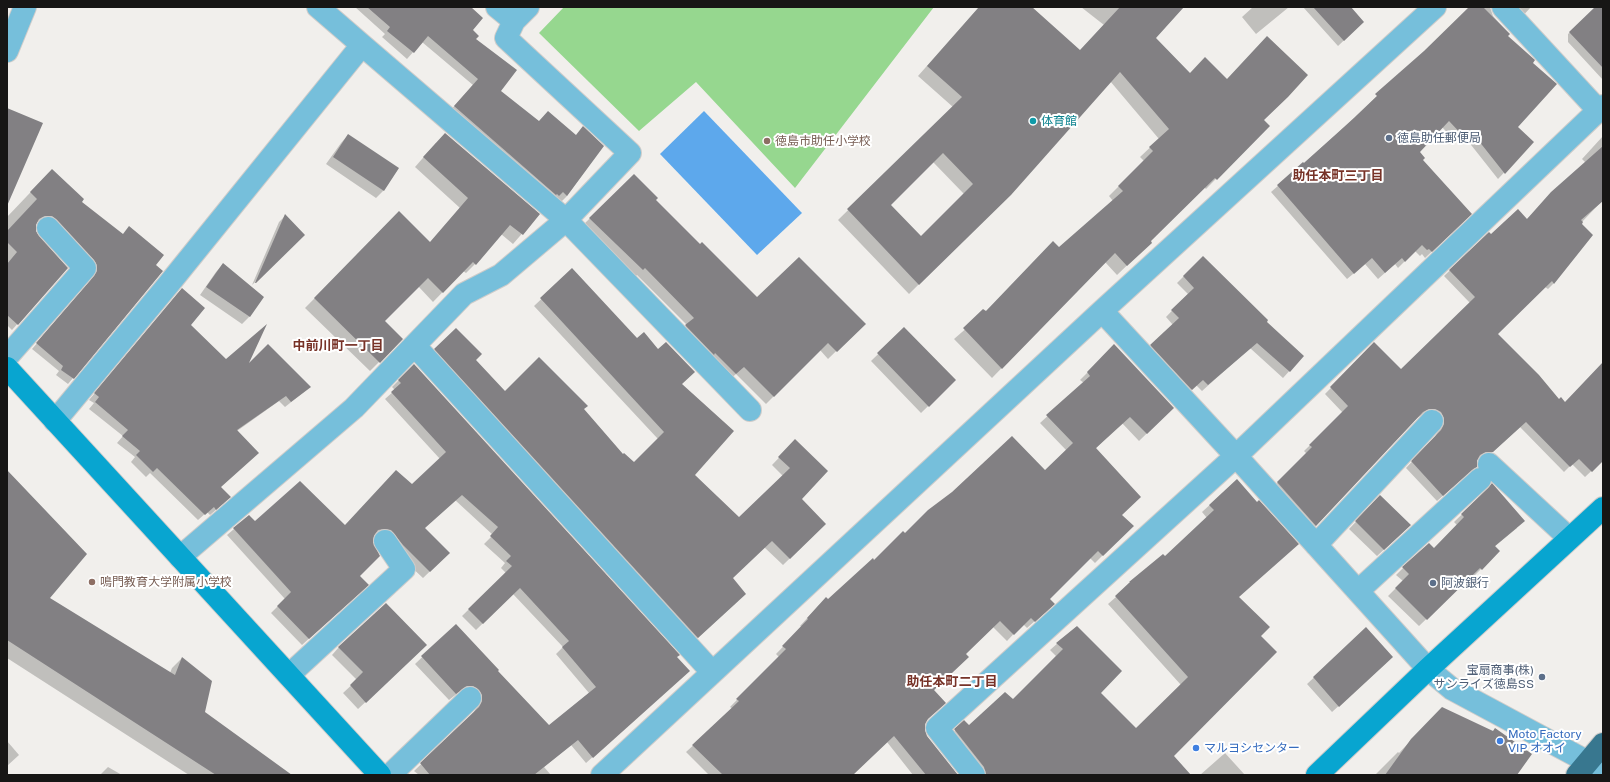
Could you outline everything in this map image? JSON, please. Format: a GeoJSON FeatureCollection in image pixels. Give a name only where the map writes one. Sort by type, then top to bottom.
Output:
{"type":"FeatureCollection","features":[{"type":"Feature","properties":{"kind":"highway"},"geometry":{"type":"LineString","coordinates":[[1589,769],[1603,744]]}},
{"type":"Feature","properties":{"kind":"street"},"geometry":{"type":"LineString","coordinates":[[7,51],[24,7]]}},
{"type":"Feature","properties":{"kind":"street"},"geometry":{"type":"LineString","coordinates":[[318,7],[566,220],[750,410]]}},
{"type":"Feature","properties":{"kind":"street"},"geometry":{"type":"LineString","coordinates":[[180,557],[354,408],[464,294],[501,275],[566,220],[630,153],[506,38],[521,14],[497,7]]}},
{"type":"Feature","properties":{"kind":"street"},"geometry":{"type":"LineString","coordinates":[[602,775],[1102,311],[1434,7]]}},
{"type":"Feature","properties":{"kind":"street"},"geometry":{"type":"LineString","coordinates":[[974,775],[937,728],[1236,456],[1601,108],[1503,7]]}},
{"type":"Feature","properties":{"kind":"street"},"geometry":{"type":"LineString","coordinates":[[55,421],[168,285],[362,45]]}},
{"type":"Feature","properties":{"kind":"street"},"geometry":{"type":"LineString","coordinates":[[7,357],[85,268],[48,228]]}},
{"type":"Feature","properties":{"kind":"street"},"geometry":{"type":"LineString","coordinates":[[1102,311],[1428,668],[1452,689],[1589,769]]}},
{"type":"Feature","properties":{"kind":"street"},"geometry":{"type":"LineString","coordinates":[[415,346],[712,672]]}},
{"type":"Feature","properties":{"kind":"street"},"geometry":{"type":"LineString","coordinates":[[7,368],[380,775]]}},
{"type":"Feature","properties":{"kind":"street"},"geometry":{"type":"LineString","coordinates":[[1316,545],[1432,421]]}},
{"type":"Feature","properties":{"kind":"street"},"geometry":{"type":"LineString","coordinates":[[1358,591],[1484,471],[1569,538]]}},
{"type":"Feature","properties":{"kind":"street"},"geometry":{"type":"LineString","coordinates":[[1317,775],[1428,668],[1603,508]]}},
{"type":"Feature","properties":{"kind":"street"},"geometry":{"type":"LineString","coordinates":[[289,675],[404,569],[385,541]]}},
{"type":"Feature","properties":{"kind":"street"},"geometry":{"type":"LineString","coordinates":[[390,775],[470,698]]}},
{"type":"Feature","properties":{"kind":"green space"},"geometry":{"type":"Polygon","coordinates":[[[564,7],[934,7],[795,188],[696,82],[639,131],[539,33],[564,7]]]}},
{"type":"Feature","properties":{"kind":"water"},"geometry":{"type":"Polygon","coordinates":[[[704,111],[802,213],[757,255],[660,154],[704,111]]]}},
{"type":"Feature","properties":{"kind":"building"},"geometry":{"type":"Polygon","coordinates":[[[367,7],[471,7],[483,18],[473,30],[479,36],[476,39],[517,70],[501,91],[539,121],[548,111],[576,135],[583,126],[604,146],[567,196],[563,192],[559,196],[557,194],[556,195],[454,106],[478,79],[428,36],[414,53],[387,31],[390,27],[367,7]]]}},
{"type":"Feature","properties":{"kind":"building"},"geometry":{"type":"Polygon","coordinates":[[[979,7],[1032,7],[1080,50],[1120,7],[1184,7],[1156,38],[1190,73],[1205,57],[1227,79],[1267,36],[1308,75],[1264,120],[1270,126],[1217,180],[1215,178],[1151,241],[1152,243],[1127,266],[1115,253],[1002,369],[963,328],[983,309],[986,311],[1053,241],[1059,247],[1123,191],[1118,186],[1153,151],[1149,147],[1169,129],[1120,72],[1011,195],[919,285],[847,209],[962,97],[927,66],[979,7]],[[943,153],[891,205],[921,236],[973,184],[943,153]]]}},
{"type":"Feature","properties":{"kind":"building"},"geometry":{"type":"Polygon","coordinates":[[[1313,7],[1351,7],[1364,22],[1344,41],[1313,7]]]}},
{"type":"Feature","properties":{"kind":"building"},"geometry":{"type":"Polygon","coordinates":[[[1469,7],[1483,7],[1510,34],[1508,36],[1535,60],[1533,63],[1557,84],[1518,127],[1534,142],[1505,174],[1471,131],[1464,137],[1449,121],[1420,152],[1425,158],[1423,160],[1472,214],[1432,252],[1429,249],[1427,250],[1422,245],[1405,262],[1402,258],[1385,273],[1372,258],[1354,274],[1277,185],[1354,118],[1377,96],[1375,94],[1424,51],[1469,7]]]}},
{"type":"Feature","properties":{"kind":"building"},"geometry":{"type":"Polygon","coordinates":[[[1595,7],[1603,7],[1603,68],[1569,32],[1595,7]]]}},
{"type":"Feature","properties":{"kind":"building"},"geometry":{"type":"Polygon","coordinates":[[[7,108],[43,123],[7,206],[7,108]]]}},
{"type":"Feature","properties":{"kind":"building"},"geometry":{"type":"Polygon","coordinates":[[[445,133],[540,214],[523,235],[510,225],[476,265],[473,262],[443,293],[428,278],[385,321],[403,339],[380,363],[314,298],[399,211],[430,242],[468,198],[423,157],[445,133]]]}},
{"type":"Feature","properties":{"kind":"building"},"geometry":{"type":"Polygon","coordinates":[[[348,134],[399,168],[384,191],[333,157],[348,134]]]}},
{"type":"Feature","properties":{"kind":"building"},"geometry":{"type":"Polygon","coordinates":[[[1603,146],[1603,201],[1581,220],[1583,222],[1582,224],[1593,235],[1554,284],[1552,281],[1498,334],[1539,375],[1559,399],[1561,397],[1565,402],[1603,362],[1603,461],[1592,472],[1579,459],[1570,467],[1526,422],[1493,452],[1486,452],[1480,455],[1477,461],[1477,467],[1443,496],[1411,461],[1441,430],[1444,424],[1444,418],[1441,412],[1435,409],[1429,409],[1423,412],[1316,526],[1277,482],[1312,447],[1309,445],[1348,406],[1330,387],[1374,342],[1401,369],[1475,297],[1449,270],[1489,232],[1491,234],[1518,209],[1527,219],[1551,192],[1603,146]]]}},
{"type":"Feature","properties":{"kind":"building"},"geometry":{"type":"Polygon","coordinates":[[[52,169],[84,199],[82,202],[123,234],[129,226],[164,255],[156,265],[163,271],[74,379],[61,370],[63,366],[36,343],[94,276],[97,271],[97,265],[52,216],[45,216],[39,219],[36,225],[36,231],[68,268],[18,325],[7,315],[7,264],[17,252],[7,242],[7,231],[37,199],[30,192],[52,169]]]}},
{"type":"Feature","properties":{"kind":"building"},"geometry":{"type":"Polygon","coordinates":[[[634,174],[658,198],[656,200],[700,244],[702,242],[757,297],[799,257],[866,324],[837,352],[828,343],[774,397],[744,367],[736,374],[715,353],[714,355],[685,325],[694,318],[645,268],[643,270],[589,218],[634,174]]]}},
{"type":"Feature","properties":{"kind":"building"},"geometry":{"type":"Polygon","coordinates":[[[285,214],[305,235],[255,283],[285,214]]]}},
{"type":"Feature","properties":{"kind":"building"},"geometry":{"type":"Polygon","coordinates":[[[1203,256],[1268,320],[1267,322],[1304,356],[1290,372],[1257,343],[1208,385],[1203,380],[1192,390],[1150,345],[1179,318],[1171,310],[1194,288],[1183,276],[1203,256]]]}},
{"type":"Feature","properties":{"kind":"building"},"geometry":{"type":"Polygon","coordinates":[[[223,263],[264,297],[250,317],[206,287],[223,263]]]}},
{"type":"Feature","properties":{"kind":"building"},"geometry":{"type":"Polygon","coordinates":[[[572,268],[637,338],[644,332],[658,349],[666,342],[695,372],[682,384],[734,431],[695,475],[739,517],[790,468],[778,457],[795,439],[828,471],[802,499],[826,524],[790,559],[772,541],[733,578],[746,594],[698,638],[434,349],[456,328],[482,354],[476,360],[505,391],[539,357],[588,406],[584,409],[623,454],[624,453],[634,462],[664,432],[540,298],[572,268]]]}},
{"type":"Feature","properties":{"kind":"building"},"geometry":{"type":"Polygon","coordinates":[[[182,288],[205,308],[191,325],[226,359],[267,324],[249,363],[268,344],[311,387],[291,402],[286,396],[237,430],[259,453],[221,487],[231,497],[216,510],[214,507],[205,515],[157,468],[153,472],[136,455],[140,451],[122,436],[128,430],[95,402],[99,397],[94,393],[182,288]]]}},
{"type":"Feature","properties":{"kind":"building"},"geometry":{"type":"Polygon","coordinates":[[[904,327],[956,380],[929,407],[877,353],[904,327]]]}},
{"type":"Feature","properties":{"kind":"building"},"geometry":{"type":"Polygon","coordinates":[[[1114,344],[1174,408],[1147,434],[1130,417],[1096,448],[1141,497],[1122,515],[1134,526],[1103,556],[1098,551],[1050,599],[1055,604],[1035,622],[1031,618],[1014,635],[1000,621],[966,654],[969,657],[934,690],[946,703],[928,719],[925,724],[925,730],[927,736],[958,775],[926,775],[894,736],[853,775],[723,775],[692,745],[739,701],[736,699],[786,649],[782,646],[808,619],[807,618],[826,597],[828,599],[873,558],[874,560],[903,531],[905,533],[928,510],[952,492],[1012,436],[1045,470],[1073,443],[1046,415],[1090,376],[1087,372],[1114,344]]]}},
{"type":"Feature","properties":{"kind":"building"},"geometry":{"type":"Polygon","coordinates":[[[414,364],[680,655],[677,657],[690,671],[593,758],[578,740],[534,775],[430,775],[420,763],[479,707],[482,701],[482,695],[479,690],[473,686],[467,686],[456,694],[421,656],[456,624],[549,725],[596,687],[562,647],[569,641],[520,588],[483,624],[468,609],[512,566],[506,561],[511,556],[490,536],[498,527],[462,495],[425,528],[450,553],[430,572],[403,545],[391,530],[378,530],[374,536],[373,542],[380,556],[360,576],[369,585],[309,639],[277,606],[291,592],[233,528],[249,515],[255,521],[300,481],[345,525],[396,470],[412,484],[446,452],[391,392],[401,383],[398,380],[414,364]]]}},
{"type":"Feature","properties":{"kind":"building"},"geometry":{"type":"Polygon","coordinates":[[[7,470],[87,554],[50,598],[175,675],[182,657],[212,681],[205,712],[292,775],[216,775],[7,640],[7,470]]]}},
{"type":"Feature","properties":{"kind":"building"},"geometry":{"type":"Polygon","coordinates":[[[1237,479],[1257,502],[1259,500],[1299,544],[1239,597],[1270,627],[1261,636],[1277,652],[1174,756],[1191,775],[986,775],[984,767],[954,729],[964,720],[969,725],[1005,692],[1013,699],[1063,649],[1056,643],[1077,626],[1122,671],[1101,693],[1136,728],[1188,677],[1115,596],[1129,582],[1163,554],[1165,556],[1214,510],[1209,505],[1237,479]]]}},
{"type":"Feature","properties":{"kind":"building"},"geometry":{"type":"Polygon","coordinates":[[[1492,483],[1525,521],[1495,546],[1500,551],[1482,570],[1480,568],[1427,620],[1395,588],[1409,574],[1402,567],[1429,543],[1434,548],[1464,517],[1461,514],[1492,483]]]}},
{"type":"Feature","properties":{"kind":"building"},"geometry":{"type":"Polygon","coordinates":[[[1380,495],[1411,525],[1384,550],[1355,521],[1380,495]]]}},
{"type":"Feature","properties":{"kind":"building"},"geometry":{"type":"Polygon","coordinates":[[[386,603],[427,645],[366,703],[350,685],[363,672],[338,647],[386,603]]]}},
{"type":"Feature","properties":{"kind":"building"},"geometry":{"type":"Polygon","coordinates":[[[1366,627],[1393,657],[1339,707],[1313,677],[1366,627]]]}},
{"type":"Feature","properties":{"kind":"building"},"geometry":{"type":"Polygon","coordinates":[[[1442,707],[1493,731],[1495,728],[1532,754],[1517,775],[1385,775],[1411,739],[1442,707]]]}},
{"type":"Feature","properties":{"kind":"place","name":"体育館"},"geometry":{"type":"Point","coordinates":[1033,121]}},
{"type":"Feature","properties":{"kind":"place","name":"徳島助任郵便局"},"geometry":{"type":"Point","coordinates":[1389,138]}},
{"type":"Feature","properties":{"kind":"place","name":"徳島市助任小学校"},"geometry":{"type":"Point","coordinates":[767,141]}},
{"type":"Feature","properties":{"kind":"place","name":"鳴門教育大学附属小学校"},"geometry":{"type":"Point","coordinates":[92,582]}},
{"type":"Feature","properties":{"kind":"place","name":"阿波銀行"},"geometry":{"type":"Point","coordinates":[1433,583]}},
{"type":"Feature","properties":{"kind":"place","name":"宝扇商事(株) サンライズ徳島SS"},"geometry":{"type":"Point","coordinates":[1542,677]}},
{"type":"Feature","properties":{"kind":"place","name":"Moto Factory VIP オオイ"},"geometry":{"type":"Point","coordinates":[1500,741]}},
{"type":"Feature","properties":{"kind":"place","name":"マルヨシセンター"},"geometry":{"type":"Point","coordinates":[1196,748]}},
{"type":"Feature","properties":{"kind":"district","name":"助任本町三丁目"},"geometry":{"type":"Point","coordinates":[1338,176]}},
{"type":"Feature","properties":{"kind":"district","name":"中前川町一丁目"},"geometry":{"type":"Point","coordinates":[338,346]}},
{"type":"Feature","properties":{"kind":"district","name":"助任本町二丁目"},"geometry":{"type":"Point","coordinates":[952,682]}}]}
